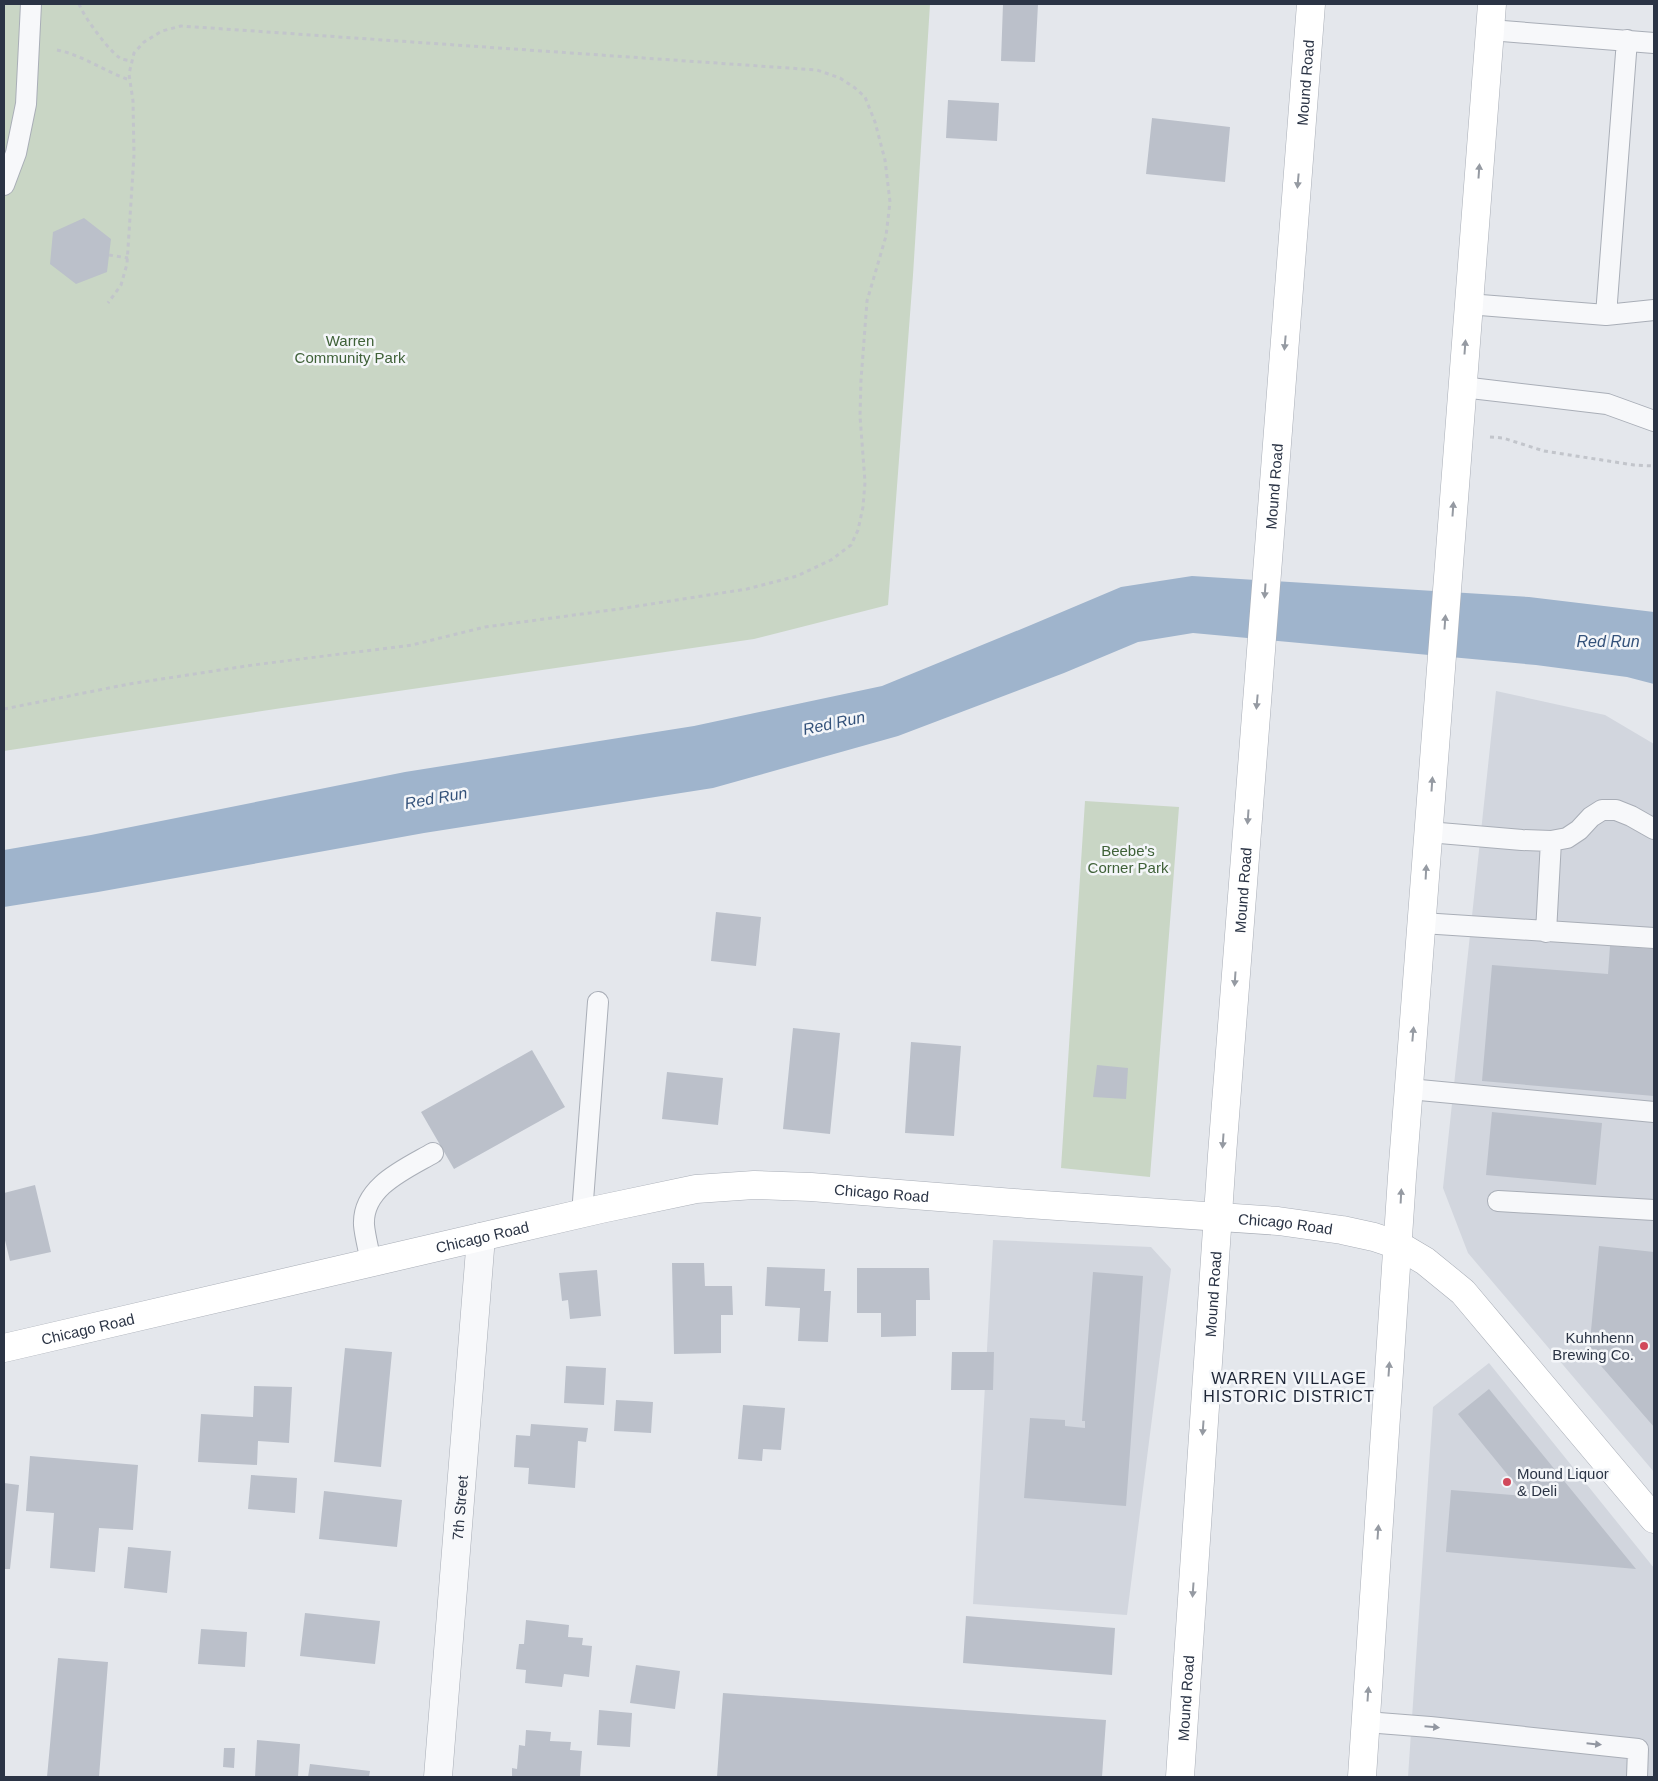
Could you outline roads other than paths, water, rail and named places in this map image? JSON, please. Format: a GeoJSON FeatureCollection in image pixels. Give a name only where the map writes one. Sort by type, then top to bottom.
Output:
{"type":"FeatureCollection","features":[{"type":"Feature","properties":{"kind":"main road","name":"Mound Road"},"geometry":{"type":"LineString","coordinates":[[1180,1777],[1218,1216],[1311,4]]}},
{"type":"Feature","properties":{"kind":"main road"},"geometry":{"type":"LineString","coordinates":[[1362,1777],[1390,1346],[1491,17]]}},
{"type":"Feature","properties":{"kind":"main road","name":"Chicago Road"},"geometry":{"type":"LineString","coordinates":[[4,1348],[696,1189],[754,1184],[811,1186],[1028,1204],[1218,1216],[1323,1226],[1374,1237],[1398,1245],[1425,1261],[1448,1278],[1474,1303],[1590,1445],[1654,1519]]}},
{"type":"Feature","properties":{"kind":"street","name":"7th Street"},"geometry":{"type":"LineString","coordinates":[[438,1777],[481,1237]]}},
{"type":"Feature","properties":{"kind":"lane"},"geometry":{"type":"LineString","coordinates":[[4,185],[16,153],[26,104],[31,4]]}},
{"type":"Feature","properties":{"kind":"lane"},"geometry":{"type":"LineString","coordinates":[[1491,17],[1654,43]]}},
{"type":"Feature","properties":{"kind":"lane"},"geometry":{"type":"LineString","coordinates":[[1606,315],[1627,40]]}},
{"type":"Feature","properties":{"kind":"lane"},"geometry":{"type":"LineString","coordinates":[[1468,304],[1606,315],[1654,310]]}},
{"type":"Feature","properties":{"kind":"lane"},"geometry":{"type":"LineString","coordinates":[[1462,387],[1607,404],[1654,421]]}},
{"type":"Feature","properties":{"kind":"lane"},"geometry":{"type":"LineString","coordinates":[[1428,832],[1551,841],[1567,838],[1579,830],[1590,817],[1602,810],[1616,810],[1631,816],[1654,830]]}},
{"type":"Feature","properties":{"kind":"lane"},"geometry":{"type":"LineString","coordinates":[[1546,932],[1551,841]]}},
{"type":"Feature","properties":{"kind":"lane"},"geometry":{"type":"LineString","coordinates":[[1422,923],[1654,938]]}},
{"type":"Feature","properties":{"kind":"lane"},"geometry":{"type":"LineString","coordinates":[[582,1214],[598,1002]]}},
{"type":"Feature","properties":{"kind":"lane"},"geometry":{"type":"LineString","coordinates":[[1409,1089],[1654,1112]]}},
{"type":"Feature","properties":{"kind":"lane"},"geometry":{"type":"LineString","coordinates":[[371,1263],[364,1224],[366,1206],[383,1183],[432,1153]]}},
{"type":"Feature","properties":{"kind":"lane"},"geometry":{"type":"LineString","coordinates":[[1498,1201],[1654,1210]]}},
{"type":"Feature","properties":{"kind":"lane"},"geometry":{"type":"LineString","coordinates":[[1366,1722],[1638,1749],[1637,1777]]}},
{"type":"Feature","properties":{"kind":"water","name":"Red Run"},"geometry":{"type":"Polygon","coordinates":[[[1192,576],[1529,597],[1654,612],[1654,684],[1627,677],[1536,665],[1193,633],[1138,642],[1064,673],[898,736],[713,788],[424,833],[98,892],[4,907],[4,850],[91,835],[405,772],[694,726],[882,686],[1121,587],[1192,576]]]}},
{"type":"Feature","properties":{"kind":"place","name":"Kuhnhenn Brewing Co."},"geometry":{"type":"Point","coordinates":[1644,1346]}},
{"type":"Feature","properties":{"kind":"place","name":"Mound Liquor & Deli"},"geometry":{"type":"Point","coordinates":[1507,1482]}},
{"type":"Feature","properties":{"kind":"district","name":"WARREN VILLAGE HISTORIC DISTRICT"},"geometry":{"type":"Point","coordinates":[1289,1387]}},
{"type":"Feature","properties":{"kind":"park label","name":"Warren Community Park"},"geometry":{"type":"Point","coordinates":[350,348]}},
{"type":"Feature","properties":{"kind":"park label","name":"Beebe's Corner Park"},"geometry":{"type":"Point","coordinates":[1128,858]}}]}
